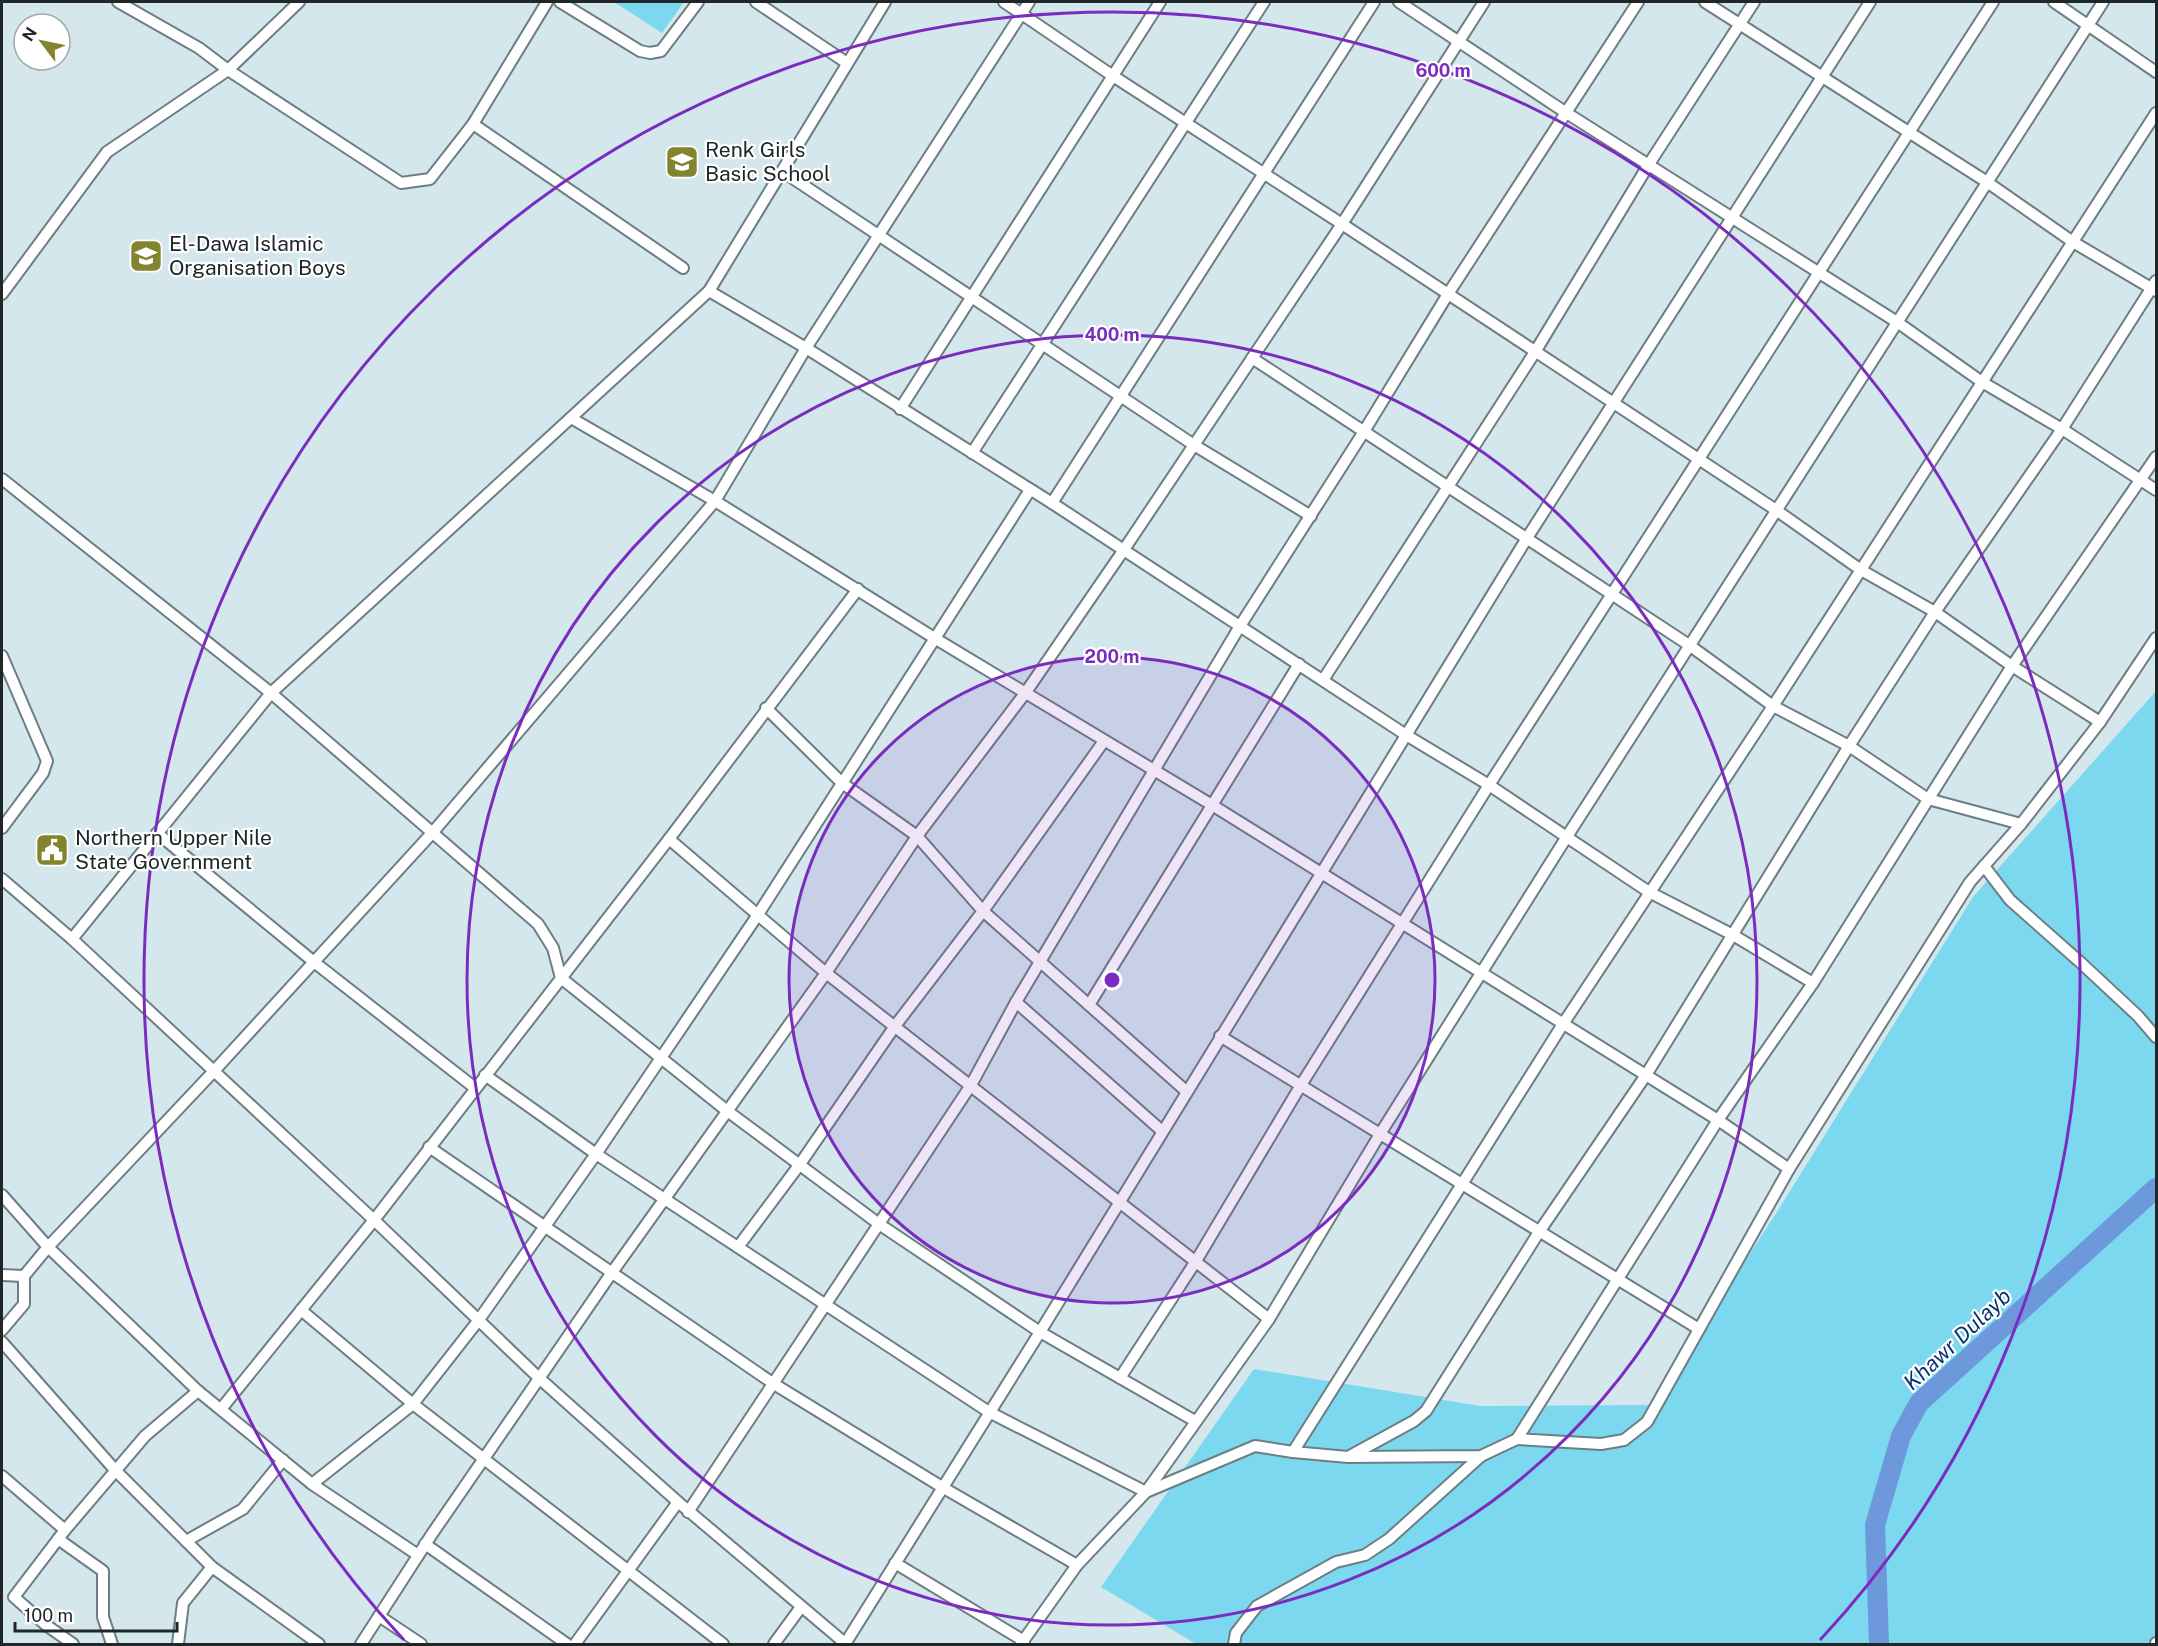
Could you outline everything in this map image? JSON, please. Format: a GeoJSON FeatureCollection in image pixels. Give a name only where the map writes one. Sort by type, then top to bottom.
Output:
{"type":"FeatureCollection","features":[{"type":"Feature","properties":{"kind":"street"},"geometry":{"type":"LineString","coordinates":[[118,2],[199,48],[228,70],[401,183],[430,179],[472,124],[547,2]]}},
{"type":"Feature","properties":{"kind":"street"},"geometry":{"type":"LineString","coordinates":[[2,294],[107,152],[228,70],[299,2]]}},
{"type":"Feature","properties":{"kind":"street"},"geometry":{"type":"LineString","coordinates":[[560,2],[640,51],[650,53],[661,51],[698,2]]}},
{"type":"Feature","properties":{"kind":"street"},"geometry":{"type":"LineString","coordinates":[[756,2],[847,63]]}},
{"type":"Feature","properties":{"kind":"street"},"geometry":{"type":"LineString","coordinates":[[72,939],[271,693],[710,291],[885,2]]}},
{"type":"Feature","properties":{"kind":"street"},"geometry":{"type":"LineString","coordinates":[[1004,2],[1113,76],[1776,510],[1861,570],[1935,612],[2012,666],[2100,722]]}},
{"type":"Feature","properties":{"kind":"street"},"geometry":{"type":"LineString","coordinates":[[2,1330],[24,1304],[24,1276],[48,1247],[434,832],[715,501],[806,348],[1029,2]]}},
{"type":"Feature","properties":{"kind":"street"},"geometry":{"type":"LineString","coordinates":[[900,409],[1160,2]]}},
{"type":"Feature","properties":{"kind":"street"},"geometry":{"type":"LineString","coordinates":[[972,453],[1264,2]]}},
{"type":"Feature","properties":{"kind":"street"},"geometry":{"type":"LineString","coordinates":[[1052,503],[1374,2]]}},
{"type":"Feature","properties":{"kind":"street"},"geometry":{"type":"LineString","coordinates":[[1399,2],[1565,112],[1897,322],[1982,382],[2062,429],[2157,490]]}},
{"type":"Feature","properties":{"kind":"street"},"geometry":{"type":"LineString","coordinates":[[361,1644],[425,1544],[612,1271],[826,973],[917,836],[1026,692],[1123,551],[1342,224],[1484,2]]}},
{"type":"Feature","properties":{"kind":"street"},"geometry":{"type":"LineString","coordinates":[[688,1512],[970,1085],[1016,1002],[1240,626],[1448,294],[1638,2]]}},
{"type":"Feature","properties":{"kind":"street"},"geometry":{"type":"LineString","coordinates":[[1348,1457],[1414,1421],[1426,1411],[1539,1232],[1646,1075],[1849,746],[1935,612],[2062,429],[2155,287],[2073,242],[1987,182],[1705,2]]}},
{"type":"Feature","properties":{"kind":"street"},"geometry":{"type":"LineString","coordinates":[[1323,680],[1535,352],[1649,164],[1754,2]]}},
{"type":"Feature","properties":{"kind":"street"},"geometry":{"type":"LineString","coordinates":[[2,879],[72,939],[374,1220],[539,1378],[688,1512],[845,1644],[1040,1332],[1527,538],[1870,2]]}},
{"type":"Feature","properties":{"kind":"street"},"geometry":{"type":"LineString","coordinates":[[1120,1378],[1196,1261],[1301,1085],[1489,785],[1993,2]]}},
{"type":"Feature","properties":{"kind":"street"},"geometry":{"type":"LineString","coordinates":[[2054,2],[2157,72]]}},
{"type":"Feature","properties":{"kind":"street"},"geometry":{"type":"LineString","coordinates":[[895,1563],[1023,1642],[1077,1565],[1146,1492],[1269,1319],[1481,972],[2103,2]]}},
{"type":"Feature","properties":{"kind":"street"},"geometry":{"type":"LineString","coordinates":[[1293,1452],[1563,1024],[1773,706],[2157,113]]}},
{"type":"Feature","properties":{"kind":"street"},"geometry":{"type":"LineString","coordinates":[[472,124],[683,268]]}},
{"type":"Feature","properties":{"kind":"street"},"geometry":{"type":"LineString","coordinates":[[782,171],[1194,445],[1311,516]]}},
{"type":"Feature","properties":{"kind":"street"},"geometry":{"type":"LineString","coordinates":[[710,291],[806,348],[1052,503],[1406,735],[1489,785],[1649,892],[1733,935],[1813,983]]}},
{"type":"Feature","properties":{"kind":"street"},"geometry":{"type":"LineString","coordinates":[[1252,358],[1689,645],[1773,706],[1849,746],[1928,799],[2021,824]]}},
{"type":"Feature","properties":{"kind":"street"},"geometry":{"type":"LineString","coordinates":[[571,418],[715,501],[936,639],[1321,872],[1718,1120],[1790,1168]]}},
{"type":"Feature","properties":{"kind":"street"},"geometry":{"type":"LineString","coordinates":[[1517,1439],[1718,1120],[1813,983],[2012,666],[2157,458]]}},
{"type":"Feature","properties":{"kind":"street"},"geometry":{"type":"LineString","coordinates":[[2,478],[271,693],[434,832],[538,924],[553,948],[561,978],[660,1059],[879,1224],[1040,1332],[1196,1422]]}},
{"type":"Feature","properties":{"kind":"street"},"geometry":{"type":"LineString","coordinates":[[312,1484],[413,1404],[478,1321],[596,1154],[757,916],[1030,490]]}},
{"type":"Feature","properties":{"kind":"street"},"geometry":{"type":"LineString","coordinates":[[220,1408],[374,1220],[669,839],[858,589]]}},
{"type":"Feature","properties":{"kind":"street"},"geometry":{"type":"LineString","coordinates":[[1234,1644],[1236,1633],[1257,1606],[1336,1562],[1365,1555],[1389,1539],[1481,1456],[1517,1439],[1601,1444],[1624,1440],[1647,1422],[1790,1168],[1970,882],[2021,824],[2100,722],[2157,639]]}},
{"type":"Feature","properties":{"kind":"street"},"geometry":{"type":"LineString","coordinates":[[2,656],[47,761],[43,773],[2,828]]}},
{"type":"Feature","properties":{"kind":"street"},"geometry":{"type":"LineString","coordinates":[[1089,1005],[1299,664]]}},
{"type":"Feature","properties":{"kind":"street"},"geometry":{"type":"LineString","coordinates":[[766,708],[842,783],[917,836],[983,911],[1186,1092]]}},
{"type":"Feature","properties":{"kind":"street"},"geometry":{"type":"LineString","coordinates":[[738,1248],[800,1164],[895,1026],[983,911],[1104,741]]}},
{"type":"Feature","properties":{"kind":"street"},"geometry":{"type":"LineString","coordinates":[[157,833],[314,962],[475,1088]]}},
{"type":"Feature","properties":{"kind":"street"},"geometry":{"type":"LineString","coordinates":[[669,839],[826,973],[1269,1319]]}},
{"type":"Feature","properties":{"kind":"street"},"geometry":{"type":"LineString","coordinates":[[1984,866],[2010,900],[2138,1016],[2157,1037]]}},
{"type":"Feature","properties":{"kind":"street"},"geometry":{"type":"LineString","coordinates":[[1016,1002],[1162,1131]]}},
{"type":"Feature","properties":{"kind":"street"},"geometry":{"type":"LineString","coordinates":[[1220,1036],[1699,1329]]}},
{"type":"Feature","properties":{"kind":"street"},"geometry":{"type":"LineString","coordinates":[[485,1075],[596,1154],[989,1412],[1146,1492],[1255,1446],[1348,1457],[1481,1456]]}},
{"type":"Feature","properties":{"kind":"street"},"geometry":{"type":"LineString","coordinates":[[429,1147],[774,1384],[942,1487],[1077,1565]]}},
{"type":"Feature","properties":{"kind":"street"},"geometry":{"type":"LineString","coordinates":[[2,1195],[48,1247],[198,1391],[312,1484],[418,1555]]}},
{"type":"Feature","properties":{"kind":"street"},"geometry":{"type":"LineString","coordinates":[[2,1275],[24,1276]]}},
{"type":"Feature","properties":{"kind":"street"},"geometry":{"type":"LineString","coordinates":[[301,1310],[413,1404],[627,1572],[723,1644]]}},
{"type":"Feature","properties":{"kind":"street"},"geometry":{"type":"LineString","coordinates":[[2,1341],[116,1470],[212,1567],[319,1644]]}},
{"type":"Feature","properties":{"kind":"street"},"geometry":{"type":"LineString","coordinates":[[73,1644],[46,1625],[14,1597],[62,1534],[145,1436],[198,1391]]}},
{"type":"Feature","properties":{"kind":"street"},"geometry":{"type":"LineString","coordinates":[[186,1541],[243,1509],[283,1460]]}},
{"type":"Feature","properties":{"kind":"street"},"geometry":{"type":"LineString","coordinates":[[2,1476],[103,1571],[103,1617],[112,1644]]}},
{"type":"Feature","properties":{"kind":"street"},"geometry":{"type":"LineString","coordinates":[[575,1644],[678,1502]]}},
{"type":"Feature","properties":{"kind":"street"},"geometry":{"type":"LineString","coordinates":[[425,1544],[567,1644]]}},
{"type":"Feature","properties":{"kind":"street"},"geometry":{"type":"LineString","coordinates":[[178,1644],[183,1603],[212,1567]]}},
{"type":"Feature","properties":{"kind":"street"},"geometry":{"type":"LineString","coordinates":[[774,1644],[801,1607]]}},
{"type":"Feature","properties":{"kind":"street"},"geometry":{"type":"LineString","coordinates":[[379,1616],[421,1644]]}},
{"type":"Feature","properties":{"kind":"shaded area"},"geometry":{"type":"Polygon","coordinates":[[[614,2],[684,2],[662,33],[614,2]]]}},
{"type":"Feature","properties":{"kind":"shaded area"},"geometry":{"type":"Polygon","coordinates":[[[2156,691],[2156,1644],[1196,1644],[1101,1587],[1254,1369],[1480,1406],[1651,1405],[1775,1215],[1973,897],[2156,691]]]}},
{"type":"Feature","properties":{"kind":"waterway","name":"Khawr Dulayb"},"geometry":{"type":"LineString","coordinates":[[1879,1644],[1875,1525],[1901,1436],[1919,1403],[2156,1188]]}},
{"type":"Feature","properties":{"kind":"place","name":"Renk Girls Basic School"},"geometry":{"type":"Point","coordinates":[682,162]}},
{"type":"Feature","properties":{"kind":"place","name":"El-Dawa Islamic Organisation Boys"},"geometry":{"type":"Point","coordinates":[146,256]}},
{"type":"Feature","properties":{"kind":"place","name":"Northern Upper Nile State Government"},"geometry":{"type":"Point","coordinates":[52,850]}}]}
